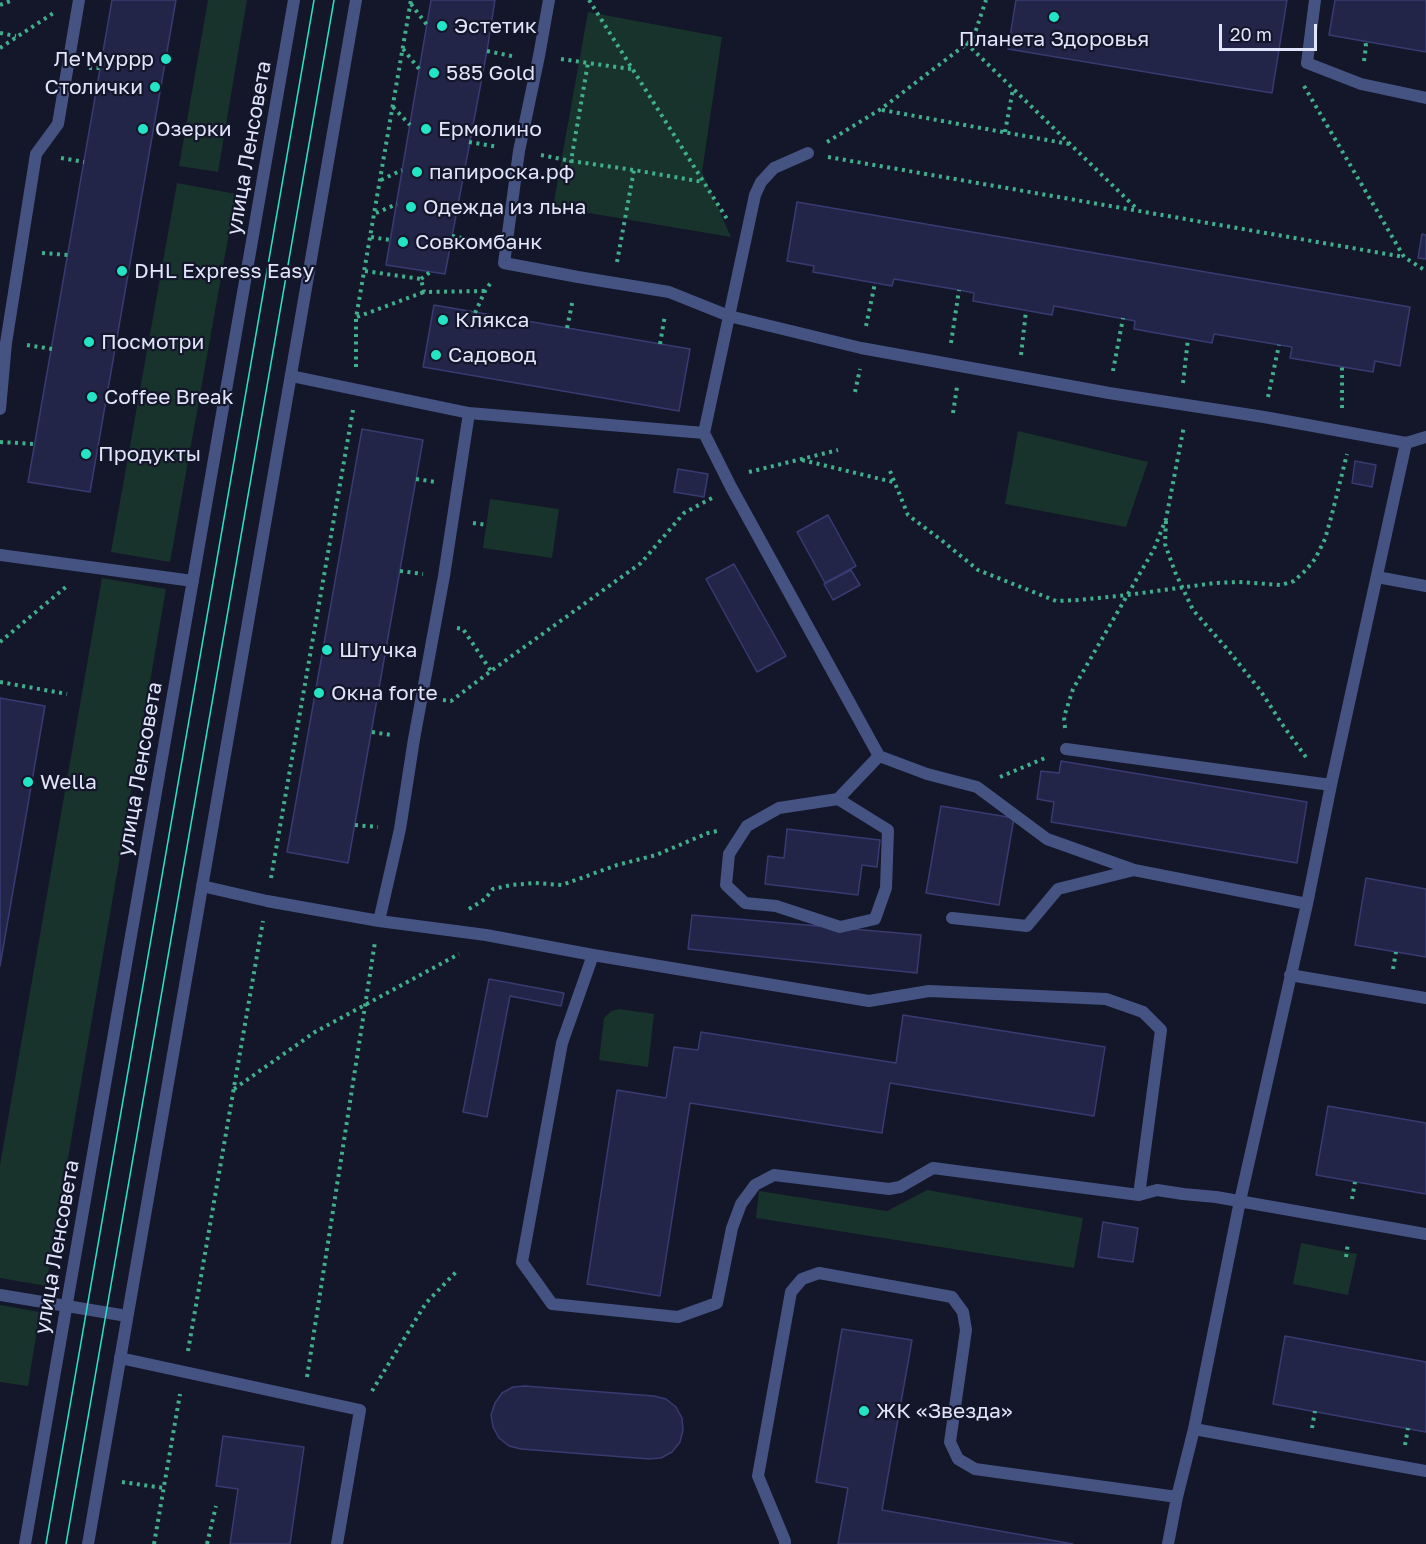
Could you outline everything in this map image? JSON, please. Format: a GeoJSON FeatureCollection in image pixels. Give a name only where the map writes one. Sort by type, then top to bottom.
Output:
{"type":"FeatureCollection","features":[{"type":"Feature","properties":{"kind":"street"},"geometry":{"type":"LineString","coordinates":[[0,409],[6,343],[36,154],[58,124],[79,0]]}},
{"type":"Feature","properties":{"kind":"street","name":"улица Ленсовета"},"geometry":{"type":"LineString","coordinates":[[25,1544],[294,0]]}},
{"type":"Feature","properties":{"kind":"street"},"geometry":{"type":"LineString","coordinates":[[88,1544],[356,0]]}},
{"type":"Feature","properties":{"kind":"street"},"geometry":{"type":"LineString","coordinates":[[549,0],[519,151],[504,263],[669,292],[729,316],[861,348],[1406,443],[1426,437]]}},
{"type":"Feature","properties":{"kind":"street"},"geometry":{"type":"LineString","coordinates":[[1315,0],[1307,63],[1361,84],[1426,98]]}},
{"type":"Feature","properties":{"kind":"street"},"geometry":{"type":"LineString","coordinates":[[808,153],[774,168],[761,182],[755,195],[704,433],[879,756],[927,774],[977,787],[1047,839],[1134,870],[1307,904]]}},
{"type":"Feature","properties":{"kind":"street"},"geometry":{"type":"LineString","coordinates":[[291,376],[468,413],[704,433]]}},
{"type":"Feature","properties":{"kind":"street"},"geometry":{"type":"LineString","coordinates":[[379,921],[400,829],[444,576],[468,413]]}},
{"type":"Feature","properties":{"kind":"street"},"geometry":{"type":"LineString","coordinates":[[1168,1544],[1176,1497],[1194,1429],[1240,1201],[1307,904],[1329,785],[1406,443]]}},
{"type":"Feature","properties":{"kind":"street"},"geometry":{"type":"LineString","coordinates":[[0,555],[193,581]]}},
{"type":"Feature","properties":{"kind":"street"},"geometry":{"type":"LineString","coordinates":[[1377,577],[1426,586]]}},
{"type":"Feature","properties":{"kind":"street"},"geometry":{"type":"LineString","coordinates":[[1066,749],[1329,785]]}},
{"type":"Feature","properties":{"kind":"street"},"geometry":{"type":"LineString","coordinates":[[838,799],[888,830],[886,888],[875,919],[840,927],[776,906],[745,903],[726,885],[729,854],[747,826],[779,808],[838,799],[879,756]]}},
{"type":"Feature","properties":{"kind":"street"},"geometry":{"type":"LineString","coordinates":[[952,918],[1027,926],[1058,889],[1134,870]]}},
{"type":"Feature","properties":{"kind":"street"},"geometry":{"type":"LineString","coordinates":[[202,886],[267,901],[379,921],[477,934],[868,1001],[929,991],[1106,999],[1143,1012],[1161,1030],[1139,1195]]}},
{"type":"Feature","properties":{"kind":"street"},"geometry":{"type":"LineString","coordinates":[[593,955],[562,1043],[522,1262],[552,1304],[678,1317],[717,1303],[732,1228],[741,1204],[755,1185],[774,1174],[889,1189],[900,1187],[933,1168],[1139,1195],[1157,1190],[1240,1201],[1426,1234]]}},
{"type":"Feature","properties":{"kind":"street"},"geometry":{"type":"LineString","coordinates":[[1290,975],[1426,998]]}},
{"type":"Feature","properties":{"kind":"street"},"geometry":{"type":"LineString","coordinates":[[785,1544],[758,1476],[791,1293],[802,1279],[819,1274],[952,1297],[963,1312],[966,1330],[950,1442],[958,1459],[975,1469],[1176,1497]]}},
{"type":"Feature","properties":{"kind":"street"},"geometry":{"type":"LineString","coordinates":[[0,1295],[128,1316]]}},
{"type":"Feature","properties":{"kind":"street"},"geometry":{"type":"LineString","coordinates":[[120,1358],[360,1410],[337,1544]]}},
{"type":"Feature","properties":{"kind":"street"},"geometry":{"type":"LineString","coordinates":[[1194,1429],[1426,1471]]}},
{"type":"Feature","properties":{"kind":"path"},"geometry":{"type":"LineString","coordinates":[[0,5],[13,0]]}},
{"type":"Feature","properties":{"kind":"path"},"geometry":{"type":"LineString","coordinates":[[589,0],[744,244]]}},
{"type":"Feature","properties":{"kind":"path"},"geometry":{"type":"LineString","coordinates":[[808,153],[881,109],[973,39],[986,0]]}},
{"type":"Feature","properties":{"kind":"path"},"geometry":{"type":"LineString","coordinates":[[411,2],[427,25]]}},
{"type":"Feature","properties":{"kind":"path"},"geometry":{"type":"LineString","coordinates":[[154,1544],[356,389],[356,318],[411,2]]}},
{"type":"Feature","properties":{"kind":"path"},"geometry":{"type":"LineString","coordinates":[[0,48],[64,6]]}},
{"type":"Feature","properties":{"kind":"path"},"geometry":{"type":"LineString","coordinates":[[0,33],[16,36]]}},
{"type":"Feature","properties":{"kind":"path"},"geometry":{"type":"LineString","coordinates":[[966,43],[1138,210]]}},
{"type":"Feature","properties":{"kind":"path"},"geometry":{"type":"LineString","coordinates":[[403,48],[420,70]]}},
{"type":"Feature","properties":{"kind":"path"},"geometry":{"type":"LineString","coordinates":[[571,161],[588,63],[632,69]]}},
{"type":"Feature","properties":{"kind":"path"},"geometry":{"type":"LineString","coordinates":[[1307,63],[1302,84],[1404,257]]}},
{"type":"Feature","properties":{"kind":"path"},"geometry":{"type":"LineString","coordinates":[[1005,132],[1013,89]]}},
{"type":"Feature","properties":{"kind":"path"},"geometry":{"type":"LineString","coordinates":[[393,106],[410,125]]}},
{"type":"Feature","properties":{"kind":"path"},"geometry":{"type":"LineString","coordinates":[[881,109],[1069,144]]}},
{"type":"Feature","properties":{"kind":"path"},"geometry":{"type":"LineString","coordinates":[[519,151],[703,182]]}},
{"type":"Feature","properties":{"kind":"path"},"geometry":{"type":"LineString","coordinates":[[808,153],[1404,257],[1426,271]]}},
{"type":"Feature","properties":{"kind":"path"},"geometry":{"type":"LineString","coordinates":[[380,181],[402,170]]}},
{"type":"Feature","properties":{"kind":"path"},"geometry":{"type":"LineString","coordinates":[[612,283],[634,170]]}},
{"type":"Feature","properties":{"kind":"path"},"geometry":{"type":"LineString","coordinates":[[375,213],[397,204]]}},
{"type":"Feature","properties":{"kind":"path"},"geometry":{"type":"LineString","coordinates":[[452,236],[507,247]]}},
{"type":"Feature","properties":{"kind":"path"},"geometry":{"type":"LineString","coordinates":[[371,237],[390,240]]}},
{"type":"Feature","properties":{"kind":"path"},"geometry":{"type":"LineString","coordinates":[[476,312],[485,291],[504,263]]}},
{"type":"Feature","properties":{"kind":"path"},"geometry":{"type":"LineString","coordinates":[[365,271],[421,279],[430,272]]}},
{"type":"Feature","properties":{"kind":"path"},"geometry":{"type":"LineString","coordinates":[[567,328],[578,277]]}},
{"type":"Feature","properties":{"kind":"path"},"geometry":{"type":"LineString","coordinates":[[421,279],[424,292]]}},
{"type":"Feature","properties":{"kind":"path"},"geometry":{"type":"LineString","coordinates":[[861,348],[875,283]]}},
{"type":"Feature","properties":{"kind":"path"},"geometry":{"type":"LineString","coordinates":[[948,364],[959,290]]}},
{"type":"Feature","properties":{"kind":"path"},"geometry":{"type":"LineString","coordinates":[[356,318],[424,292],[485,291]]}},
{"type":"Feature","properties":{"kind":"path"},"geometry":{"type":"LineString","coordinates":[[660,344],[669,292]]}},
{"type":"Feature","properties":{"kind":"path"},"geometry":{"type":"LineString","coordinates":[[1019,376],[1026,310]]}},
{"type":"Feature","properties":{"kind":"path"},"geometry":{"type":"LineString","coordinates":[[1109,393],[1123,318]]}},
{"type":"Feature","properties":{"kind":"path"},"geometry":{"type":"LineString","coordinates":[[1188,339],[1184,405],[1166,519],[1165,544],[1192,610],[1260,690],[1282,724],[1329,785]]}},
{"type":"Feature","properties":{"kind":"path"},"geometry":{"type":"LineString","coordinates":[[1264,417],[1279,345]]}},
{"type":"Feature","properties":{"kind":"path"},"geometry":{"type":"LineString","coordinates":[[890,471],[908,514],[978,570],[1056,601],[1127,595],[1215,583],[1281,585],[1294,581],[1315,559],[1332,514],[1342,471],[1347,432],[1342,367]]}},
{"type":"Feature","properties":{"kind":"path"},"geometry":{"type":"LineString","coordinates":[[0,442],[35,444]]}},
{"type":"Feature","properties":{"kind":"path"},"geometry":{"type":"LineString","coordinates":[[422,697],[451,701],[641,563],[684,513],[729,482],[800,459],[838,450]]}},
{"type":"Feature","properties":{"kind":"path"},"geometry":{"type":"LineString","coordinates":[[800,459],[894,482]]}},
{"type":"Feature","properties":{"kind":"path"},"geometry":{"type":"LineString","coordinates":[[977,787],[1066,749],[1064,717],[1073,688],[1154,549],[1166,519]]}},
{"type":"Feature","properties":{"kind":"path"},"geometry":{"type":"LineString","coordinates":[[0,642],[91,567]]}},
{"type":"Feature","properties":{"kind":"path"},"geometry":{"type":"LineString","coordinates":[[435,621],[463,629],[491,671]]}},
{"type":"Feature","properties":{"kind":"path"},"geometry":{"type":"LineString","coordinates":[[0,682],[67,694]]}},
{"type":"Feature","properties":{"kind":"path"},"geometry":{"type":"LineString","coordinates":[[442,929],[485,899],[493,890],[511,885],[562,885],[617,865],[656,855],[708,832],[747,826]]}},
{"type":"Feature","properties":{"kind":"path"},"geometry":{"type":"LineString","coordinates":[[304,1398],[379,921]]}},
{"type":"Feature","properties":{"kind":"path"},"geometry":{"type":"LineString","coordinates":[[234,1089],[315,1032],[464,951],[477,934]]}},
{"type":"Feature","properties":{"kind":"path"},"geometry":{"type":"LineString","coordinates":[[360,1410],[426,1303],[458,1270]]}},
{"type":"Feature","properties":{"kind":"path"},"geometry":{"type":"LineString","coordinates":[[119,1492],[121,1482],[164,1488]]}},
{"type":"Feature","properties":{"kind":"path"},"geometry":{"type":"LineString","coordinates":[[207,1544],[216,1506]]}},
{"type":"Feature","properties":{"kind":"green space"},"geometry":{"type":"Polygon","coordinates":[[[208,0],[247,0],[218,172],[179,166],[208,0]]]}},
{"type":"Feature","properties":{"kind":"green space"},"geometry":{"type":"Polygon","coordinates":[[[588,12],[722,37],[702,172],[731,237],[553,207],[588,12]]]}},
{"type":"Feature","properties":{"kind":"green space"},"geometry":{"type":"Polygon","coordinates":[[[177,183],[236,194],[170,562],[111,552],[177,183]]]}},
{"type":"Feature","properties":{"kind":"green space"},"geometry":{"type":"Polygon","coordinates":[[[1018,431],[1148,462],[1126,527],[1005,504],[1018,431]]]}},
{"type":"Feature","properties":{"kind":"green space"},"geometry":{"type":"Polygon","coordinates":[[[490,499],[559,509],[552,558],[483,548],[490,499]]]}},
{"type":"Feature","properties":{"kind":"green space"},"geometry":{"type":"Polygon","coordinates":[[[102,578],[166,589],[46,1286],[0,1278],[0,1165],[102,578]]]}},
{"type":"Feature","properties":{"kind":"green space"},"geometry":{"type":"Polygon","coordinates":[[[619,1009],[654,1014],[648,1067],[599,1060],[604,1018],[611,1011],[619,1009]]]}},
{"type":"Feature","properties":{"kind":"green space"},"geometry":{"type":"Polygon","coordinates":[[[927,1190],[1083,1218],[1074,1268],[756,1218],[759,1191],[887,1211],[927,1190]]]}},
{"type":"Feature","properties":{"kind":"green space"},"geometry":{"type":"Polygon","coordinates":[[[1301,1243],[1357,1254],[1348,1295],[1293,1284],[1301,1243]]]}},
{"type":"Feature","properties":{"kind":"green space"},"geometry":{"type":"Polygon","coordinates":[[[0,1305],[40,1312],[28,1386],[0,1382],[0,1305]]]}},
{"type":"Feature","properties":{"kind":"building"},"geometry":{"type":"Polygon","coordinates":[[[112,0],[176,0],[90,492],[28,482],[112,0]]]}},
{"type":"Feature","properties":{"kind":"building"},"geometry":{"type":"Polygon","coordinates":[[[431,0],[495,0],[445,274],[386,265],[431,0]]]}},
{"type":"Feature","properties":{"kind":"building"},"geometry":{"type":"Polygon","coordinates":[[[1016,0],[1287,0],[1272,93],[1008,49],[1016,0]]]}},
{"type":"Feature","properties":{"kind":"building"},"geometry":{"type":"Polygon","coordinates":[[[1335,0],[1426,0],[1426,52],[1329,35],[1335,0]]]}},
{"type":"Feature","properties":{"kind":"building"},"geometry":{"type":"Polygon","coordinates":[[[797,202],[1410,307],[1400,366],[1375,361],[1373,372],[1290,358],[1292,347],[1214,334],[1212,343],[1134,329],[1135,321],[1054,306],[1052,315],[973,301],[974,293],[959,290],[894,279],[892,286],[813,272],[814,266],[787,261],[797,202]]]}},
{"type":"Feature","properties":{"kind":"building"},"geometry":{"type":"Polygon","coordinates":[[[1422,234],[1426,235],[1426,259],[1418,258],[1422,234]]]}},
{"type":"Feature","properties":{"kind":"building"},"geometry":{"type":"Polygon","coordinates":[[[434,305],[690,349],[679,411],[423,367],[434,305]]]}},
{"type":"Feature","properties":{"kind":"building"},"geometry":{"type":"Polygon","coordinates":[[[362,429],[423,440],[348,863],[287,852],[362,429]]]}},
{"type":"Feature","properties":{"kind":"building"},"geometry":{"type":"Polygon","coordinates":[[[1355,461],[1376,465],[1372,487],[1352,483],[1355,461]]]}},
{"type":"Feature","properties":{"kind":"building"},"geometry":{"type":"Polygon","coordinates":[[[678,469],[708,474],[704,497],[674,492],[678,469]]]}},
{"type":"Feature","properties":{"kind":"building"},"geometry":{"type":"Polygon","coordinates":[[[828,515],[856,566],[825,583],[797,532],[828,515]]]}},
{"type":"Feature","properties":{"kind":"building"},"geometry":{"type":"Polygon","coordinates":[[[734,564],[786,656],[757,672],[706,579],[734,564]]]}},
{"type":"Feature","properties":{"kind":"building"},"geometry":{"type":"Polygon","coordinates":[[[851,570],[860,585],[833,600],[824,584],[851,570]]]}},
{"type":"Feature","properties":{"kind":"building"},"geometry":{"type":"Polygon","coordinates":[[[0,698],[45,706],[0,966],[0,698]]]}},
{"type":"Feature","properties":{"kind":"building"},"geometry":{"type":"Polygon","coordinates":[[[1061,761],[1307,802],[1297,863],[1051,822],[1054,802],[1037,799],[1041,771],[1059,773],[1061,761]]]}},
{"type":"Feature","properties":{"kind":"building"},"geometry":{"type":"Polygon","coordinates":[[[941,806],[1014,818],[999,905],[926,893],[941,806]]]}},
{"type":"Feature","properties":{"kind":"building"},"geometry":{"type":"Polygon","coordinates":[[[787,829],[880,840],[877,867],[862,865],[858,895],[765,884],[768,856],[784,858],[787,829]]]}},
{"type":"Feature","properties":{"kind":"building"},"geometry":{"type":"Polygon","coordinates":[[[1366,878],[1426,889],[1426,957],[1355,945],[1366,878]]]}},
{"type":"Feature","properties":{"kind":"building"},"geometry":{"type":"Polygon","coordinates":[[[692,915],[921,935],[917,973],[688,949],[692,915]]]}},
{"type":"Feature","properties":{"kind":"building"},"geometry":{"type":"Polygon","coordinates":[[[489,979],[564,993],[561,1006],[510,996],[487,1117],[463,1112],[489,979]]]}},
{"type":"Feature","properties":{"kind":"building"},"geometry":{"type":"Polygon","coordinates":[[[903,1015],[1105,1047],[1094,1116],[890,1083],[882,1133],[690,1103],[660,1296],[587,1284],[617,1090],[666,1098],[674,1047],[698,1050],[701,1032],[896,1063],[903,1015]]]}},
{"type":"Feature","properties":{"kind":"building"},"geometry":{"type":"Polygon","coordinates":[[[1328,1106],[1426,1123],[1426,1194],[1316,1175],[1328,1106]]]}},
{"type":"Feature","properties":{"kind":"building"},"geometry":{"type":"Polygon","coordinates":[[[1103,1222],[1138,1228],[1133,1262],[1098,1257],[1103,1222]]]}},
{"type":"Feature","properties":{"kind":"building","name":"ЖК «Звезда»"},"geometry":{"type":"Polygon","coordinates":[[[842,1329],[912,1340],[882,1510],[1073,1544],[838,1544],[848,1488],[816,1482],[842,1329]]]}},
{"type":"Feature","properties":{"kind":"building"},"geometry":{"type":"Polygon","coordinates":[[[1285,1336],[1426,1362],[1426,1432],[1273,1404],[1285,1336]]]}},
{"type":"Feature","properties":{"kind":"building"},"geometry":{"type":"Polygon","coordinates":[[[513,1387],[654,1396],[666,1399],[676,1407],[682,1418],[683,1430],[680,1442],[672,1452],[661,1458],[649,1459],[521,1449],[509,1446],[499,1438],[493,1427],[491,1415],[502,1393],[513,1387]]]}},
{"type":"Feature","properties":{"kind":"building"},"geometry":{"type":"Polygon","coordinates":[[[223,1436],[304,1447],[290,1544],[230,1544],[238,1489],[216,1486],[223,1436]]]}},
{"type":"Feature","properties":{"kind":"tram line"},"geometry":{"type":"LineString","coordinates":[[46,1544],[314,0]]}},
{"type":"Feature","properties":{"kind":"tram line"},"geometry":{"type":"LineString","coordinates":[[66,1544],[334,0]]}},
{"type":"Feature","properties":{"kind":"place","name":"Планета Здоровья"},"geometry":{"type":"Point","coordinates":[1054,17]}},
{"type":"Feature","properties":{"kind":"place","name":"Эстетик"},"geometry":{"type":"Point","coordinates":[442,26]}},
{"type":"Feature","properties":{"kind":"place","name":"Ле'Муррр"},"geometry":{"type":"Point","coordinates":[166,59]}},
{"type":"Feature","properties":{"kind":"place","name":"585 Gold"},"geometry":{"type":"Point","coordinates":[434,73]}},
{"type":"Feature","properties":{"kind":"place","name":"Столички"},"geometry":{"type":"Point","coordinates":[155,87]}},
{"type":"Feature","properties":{"kind":"place","name":"Озерки"},"geometry":{"type":"Point","coordinates":[143,129]}},
{"type":"Feature","properties":{"kind":"place","name":"Ермолино"},"geometry":{"type":"Point","coordinates":[426,129]}},
{"type":"Feature","properties":{"kind":"place","name":"папироска.рф"},"geometry":{"type":"Point","coordinates":[417,172]}},
{"type":"Feature","properties":{"kind":"place","name":"Одежда из льна"},"geometry":{"type":"Point","coordinates":[411,207]}},
{"type":"Feature","properties":{"kind":"place","name":"Совкомбанк"},"geometry":{"type":"Point","coordinates":[403,242]}},
{"type":"Feature","properties":{"kind":"place","name":"DHL Express Easy"},"geometry":{"type":"Point","coordinates":[122,271]}},
{"type":"Feature","properties":{"kind":"place","name":"Клякса"},"geometry":{"type":"Point","coordinates":[443,320]}},
{"type":"Feature","properties":{"kind":"place","name":"Посмотри"},"geometry":{"type":"Point","coordinates":[89,342]}},
{"type":"Feature","properties":{"kind":"place","name":"Садовод"},"geometry":{"type":"Point","coordinates":[436,355]}},
{"type":"Feature","properties":{"kind":"place","name":"Coffee Break"},"geometry":{"type":"Point","coordinates":[92,397]}},
{"type":"Feature","properties":{"kind":"place","name":"Продукты"},"geometry":{"type":"Point","coordinates":[86,454]}},
{"type":"Feature","properties":{"kind":"place","name":"Штучка"},"geometry":{"type":"Point","coordinates":[327,650]}},
{"type":"Feature","properties":{"kind":"place","name":"Окна forte"},"geometry":{"type":"Point","coordinates":[319,693]}},
{"type":"Feature","properties":{"kind":"place","name":"Wella"},"geometry":{"type":"Point","coordinates":[28,782]}},
{"type":"Feature","properties":{"kind":"place","name":"ЖК «Звезда»"},"geometry":{"type":"Point","coordinates":[864,1411]}}]}
